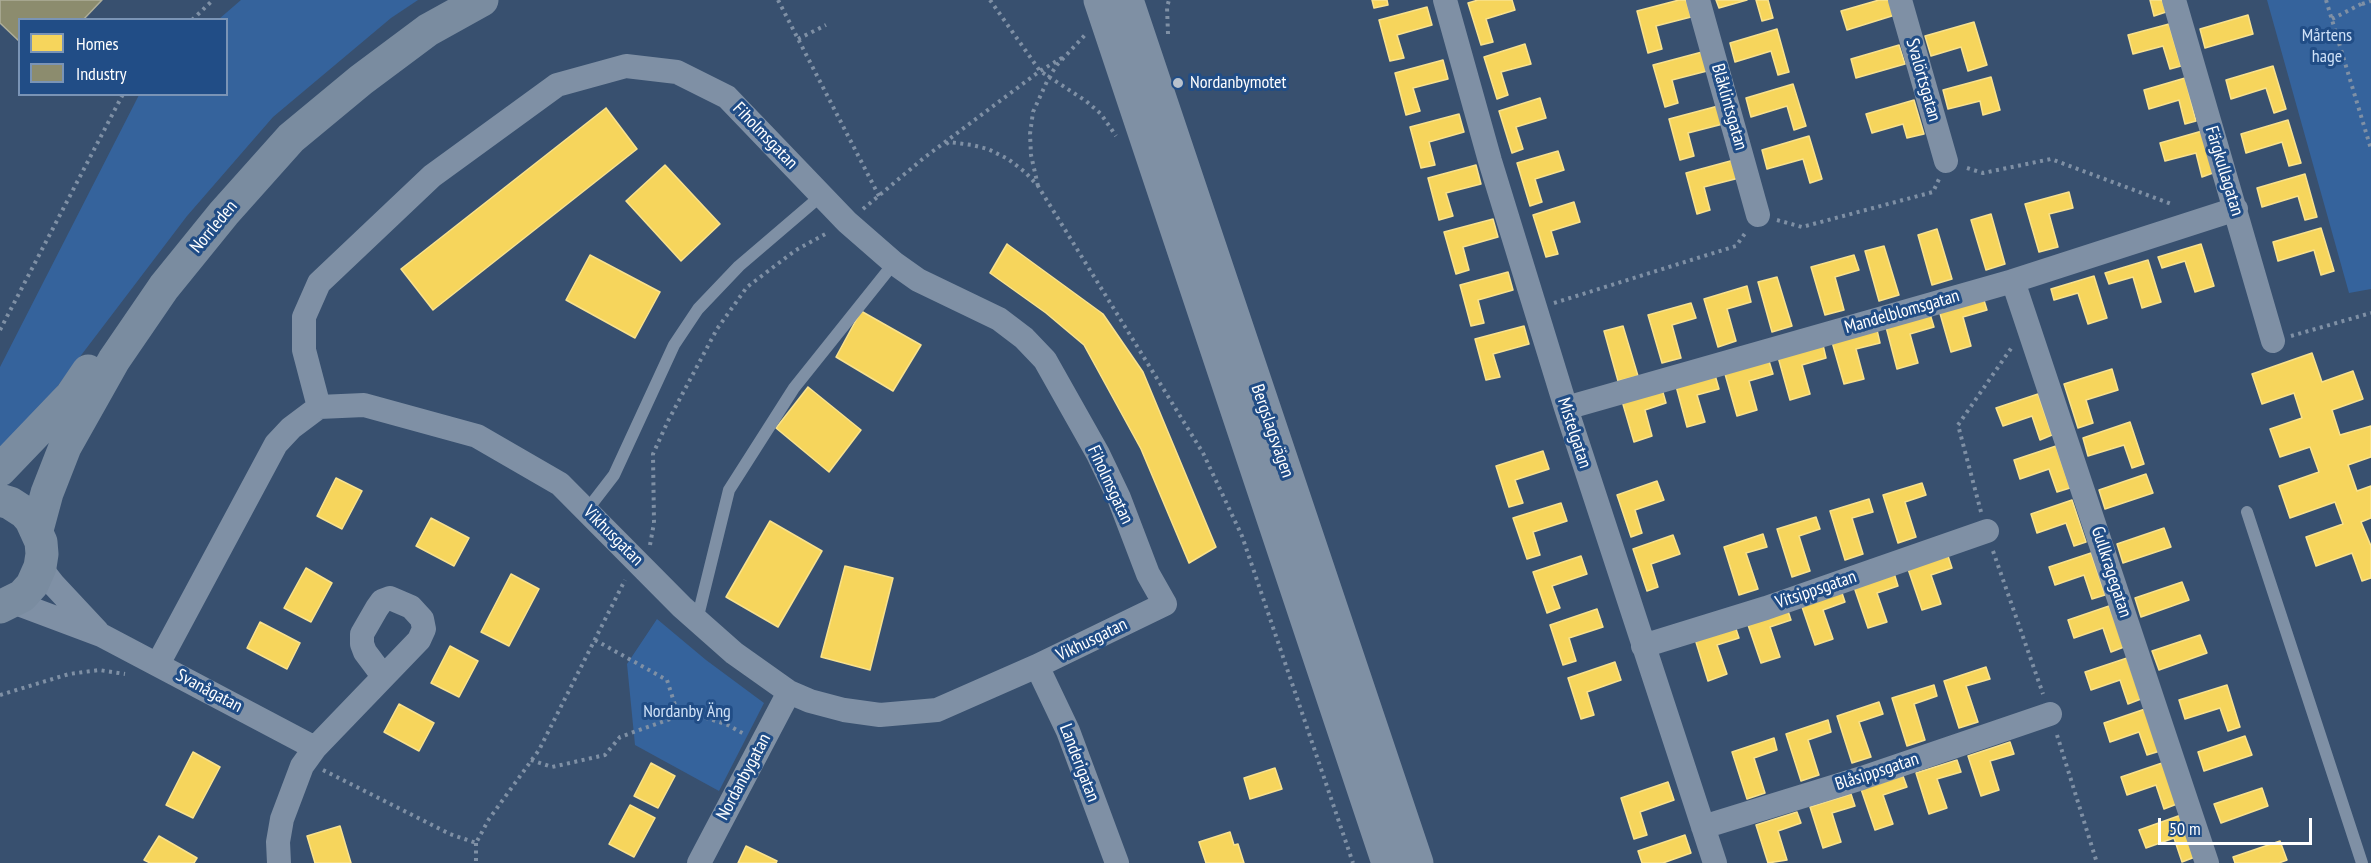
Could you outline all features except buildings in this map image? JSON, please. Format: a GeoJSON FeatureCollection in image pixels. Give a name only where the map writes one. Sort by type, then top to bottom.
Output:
{"type":"FeatureCollection","features":[{"type":"Feature","properties":{"kind":"highway","name":"Bergslagsvägen"},"geometry":{"type":"LineString","coordinates":[[1100,0],[1388,863]]}},
{"type":"Feature","properties":{"kind":"highway","name":"Bergslagsvägen"},"geometry":{"type":"LineString","coordinates":[[1127,0],[1417,863]]}},
{"type":"Feature","properties":{"kind":"main road","name":"Norrleden"},"geometry":{"type":"LineString","coordinates":[[0,470],[71,396],[153,278],[212,200],[275,130],[344,70],[435,0]]}},
{"type":"Feature","properties":{"kind":"main road","name":"Norrleden"},"geometry":{"type":"LineString","coordinates":[[37,530],[47,493],[64,447],[114,360],[164,287],[224,213],[291,138],[361,80],[428,30],[482,0]]}},
{"type":"Feature","properties":{"kind":"main road"},"geometry":{"type":"LineString","coordinates":[[0,500],[24,512],[37,530],[41,542],[40,567],[32,585],[7,604]]}},
{"type":"Feature","properties":{"kind":"street","name":"Mistelgatan"},"geometry":{"type":"LineString","coordinates":[[1445,0],[1566,408],[1715,863]]}},
{"type":"Feature","properties":{"kind":"street","name":"Blåklintsgatan"},"geometry":{"type":"LineString","coordinates":[[1698,0],[1758,215]]}},
{"type":"Feature","properties":{"kind":"street","name":"Svalörtsgatan"},"geometry":{"type":"LineString","coordinates":[[1900,0],[1946,161]]}},
{"type":"Feature","properties":{"kind":"street","name":"Färgkullagatan"},"geometry":{"type":"LineString","coordinates":[[2174,0],[2273,341]]}},
{"type":"Feature","properties":{"kind":"street","name":"Fiholmsgatan"},"geometry":{"type":"LineString","coordinates":[[319,407],[304,350],[304,317],[319,283],[432,176],[557,85],[626,66],[677,72],[727,97],[847,222],[894,263],[918,280],[999,319],[1024,338],[1045,360],[1098,454],[1119,498],[1148,574],[1165,604]]}},
{"type":"Feature","properties":{"kind":"street","name":"Mandelblomsgatan"},"geometry":{"type":"LineString","coordinates":[[1566,408],[2013,281],[2236,209]]}},
{"type":"Feature","properties":{"kind":"street","name":"Gullkragegatan"},"geometry":{"type":"LineString","coordinates":[[2013,281],[2206,863]]}},
{"type":"Feature","properties":{"kind":"street","name":"Vikhusgatan"},"geometry":{"type":"LineString","coordinates":[[319,407],[364,405],[477,436],[561,484],[697,620],[734,653],[789,692],[810,701],[844,710],[880,715],[938,710],[1037,666],[1165,604]]}},
{"type":"Feature","properties":{"kind":"street"},"geometry":{"type":"LineString","coordinates":[[158,664],[276,444],[291,428],[319,407]]}},
{"type":"Feature","properties":{"kind":"street","name":"Vitsippsgatan"},"geometry":{"type":"LineString","coordinates":[[1643,646],[1766,608],[1987,531]]}},
{"type":"Feature","properties":{"kind":"street","name":"Svanågatan"},"geometry":{"type":"LineString","coordinates":[[40,567],[101,635]]}},
{"type":"Feature","properties":{"kind":"street","name":"Svanågatan"},"geometry":{"type":"LineString","coordinates":[[7,604],[101,635],[158,664],[311,755]]}},
{"type":"Feature","properties":{"kind":"street","name":"Landerigatan"},"geometry":{"type":"LineString","coordinates":[[1037,666],[1068,731],[1117,863]]}},
{"type":"Feature","properties":{"kind":"street"},"geometry":{"type":"LineString","coordinates":[[279,863],[278,842],[282,819],[290,793],[311,755],[383,676]]}},
{"type":"Feature","properties":{"kind":"street","name":"Nordanbygatan"},"geometry":{"type":"LineString","coordinates":[[699,863],[789,692]]}},
{"type":"Feature","properties":{"kind":"street","name":"Blåsippsgatan"},"geometry":{"type":"LineString","coordinates":[[1703,827],[1862,778],[2050,714]]}},
{"type":"Feature","properties":{"kind":"lane"},"geometry":{"type":"LineString","coordinates":[[586,510],[614,475],[674,345],[698,309],[739,266],[822,195]]}},
{"type":"Feature","properties":{"kind":"lane"},"geometry":{"type":"LineString","coordinates":[[697,620],[729,490],[794,388],[894,263]]}},
{"type":"Feature","properties":{"kind":"lane"},"geometry":{"type":"LineString","coordinates":[[2247,512],[2362,863]]}},
{"type":"Feature","properties":{"kind":"path"},"geometry":{"type":"LineString","coordinates":[[194,18],[213,0]]}},
{"type":"Feature","properties":{"kind":"path"},"geometry":{"type":"LineString","coordinates":[[778,0],[879,196]]}},
{"type":"Feature","properties":{"kind":"path"},"geometry":{"type":"LineString","coordinates":[[990,0],[1040,71],[1101,114],[1120,141]]}},
{"type":"Feature","properties":{"kind":"path"},"geometry":{"type":"LineString","coordinates":[[1168,40],[1169,0]]}},
{"type":"Feature","properties":{"kind":"path"},"geometry":{"type":"LineString","coordinates":[[2326,0],[2371,149]]}},
{"type":"Feature","properties":{"kind":"path"},"geometry":{"type":"LineString","coordinates":[[2332,19],[2362,2],[2371,1]]}},
{"type":"Feature","properties":{"kind":"path"},"geometry":{"type":"LineString","coordinates":[[798,39],[826,25]]}},
{"type":"Feature","properties":{"kind":"path"},"geometry":{"type":"LineString","coordinates":[[1038,186],[1031,155],[1030,134],[1033,112],[1048,77],[1088,32]]}},
{"type":"Feature","properties":{"kind":"path"},"geometry":{"type":"LineString","coordinates":[[476,863],[476,843],[489,819],[539,750],[636,559],[650,546],[654,523],[653,454],[717,328],[747,287],[796,250],[847,222],[926,157],[1040,71],[1065,56]]}},
{"type":"Feature","properties":{"kind":"path"},"geometry":{"type":"LineString","coordinates":[[0,330],[122,96]]}},
{"type":"Feature","properties":{"kind":"path"},"geometry":{"type":"LineString","coordinates":[[926,157],[949,142],[972,145],[988,149],[1008,159],[1025,172],[1038,186],[1203,453],[1242,536],[1353,863]]}},
{"type":"Feature","properties":{"kind":"path"},"geometry":{"type":"LineString","coordinates":[[1536,309],[1736,246],[1758,215],[1802,226],[1933,192],[1946,161],[1983,173],[2051,159],[2208,218]]}},
{"type":"Feature","properties":{"kind":"path"},"geometry":{"type":"LineString","coordinates":[[2273,341],[2371,313]]}},
{"type":"Feature","properties":{"kind":"path"},"geometry":{"type":"LineString","coordinates":[[2028,324],[1958,425],[1987,531],[2050,714],[2097,863]]}},
{"type":"Feature","properties":{"kind":"path"},"geometry":{"type":"LineString","coordinates":[[595,640],[667,680],[676,708]]}},
{"type":"Feature","properties":{"kind":"path"},"geometry":{"type":"LineString","coordinates":[[0,695],[69,674],[99,670],[127,674]]}},
{"type":"Feature","properties":{"kind":"path"},"geometry":{"type":"LineString","coordinates":[[676,708],[728,725],[761,743]]}},
{"type":"Feature","properties":{"kind":"path"},"geometry":{"type":"LineString","coordinates":[[531,760],[552,767],[605,755],[620,737],[669,719],[676,708]]}},
{"type":"Feature","properties":{"kind":"path"},"geometry":{"type":"LineString","coordinates":[[311,755],[450,834],[476,843]]}},
{"type":"Feature","properties":{"kind":"green space"},"geometry":{"type":"Polygon","coordinates":[[[241,0],[418,0],[391,18],[273,117],[187,216],[22,433],[0,447],[0,367],[138,96],[228,96],[228,18],[220,18],[241,0]]]}},
{"type":"Feature","properties":{"kind":"green space","name":"Mårtens hage"},"geometry":{"type":"Polygon","coordinates":[[[2267,0],[2371,0],[2371,289],[2349,293],[2267,0]]]}},
{"type":"Feature","properties":{"kind":"green space","name":"Nordanby Äng"},"geometry":{"type":"Polygon","coordinates":[[[657,619],[706,660],[764,703],[719,791],[635,745],[627,664],[657,619]]]}},
{"type":"Feature","properties":{"kind":"place","name":"Nordanbymotet"},"geometry":{"type":"Point","coordinates":[1178,83]}}]}
